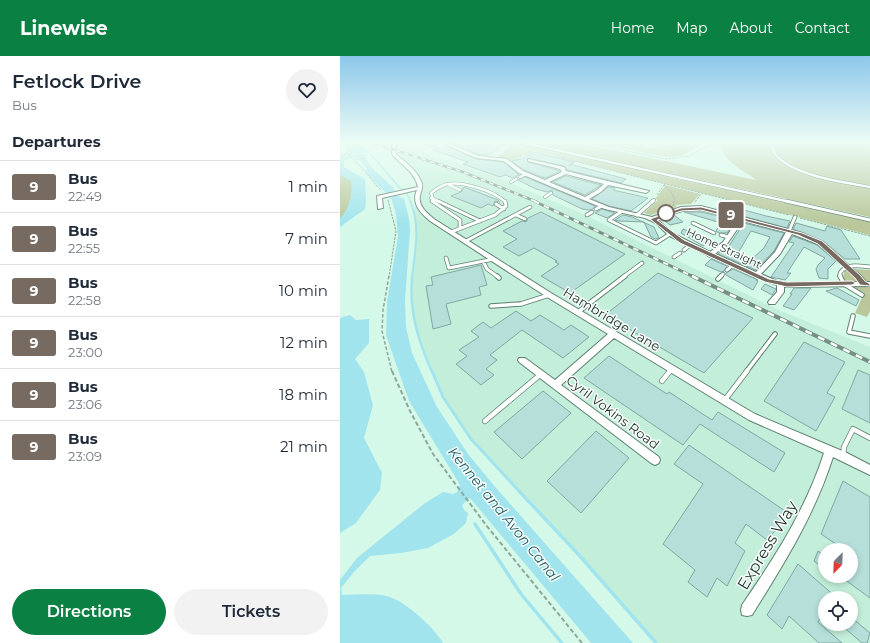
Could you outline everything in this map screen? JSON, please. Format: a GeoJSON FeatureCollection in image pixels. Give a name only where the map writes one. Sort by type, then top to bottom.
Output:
{"type":"FeatureCollection","features":[{"type":"Feature","properties":{"kind":"street","name":"Hambridge Lane"},"geometry":{"type":"LineString","coordinates":[[411,169],[420,188],[417,198],[420,207],[432,220],[578,312],[724,401],[775,428],[843,456],[870,470]]}},
{"type":"Feature","properties":{"kind":"street","name":"Home Straight"},"geometry":{"type":"LineString","coordinates":[[517,169],[602,206],[653,219],[670,234],[690,245],[756,276],[780,284],[866,283]]}},
{"type":"Feature","properties":{"kind":"street"},"geometry":{"type":"LineString","coordinates":[[545,182],[564,170],[607,183],[646,191]]}},
{"type":"Feature","properties":{"kind":"street"},"geometry":{"type":"LineString","coordinates":[[585,199],[607,183]]}},
{"type":"Feature","properties":{"kind":"street"},"geometry":{"type":"LineString","coordinates":[[380,208],[379,197],[420,188]]}},
{"type":"Feature","properties":{"kind":"street"},"geometry":{"type":"LineString","coordinates":[[653,219],[667,213],[690,208],[708,209],[808,236],[820,243],[866,283]]}},
{"type":"Feature","properties":{"kind":"street"},"geometry":{"type":"LineString","coordinates":[[710,255],[725,243],[742,218]]}},
{"type":"Feature","properties":{"kind":"street"},"geometry":{"type":"LineString","coordinates":[[756,276],[778,253],[789,231]]}},
{"type":"Feature","properties":{"kind":"street"},"geometry":{"type":"LineString","coordinates":[[772,302],[780,292],[780,284]]}},
{"type":"Feature","properties":{"kind":"street","name":"Cyril Vokins Road"},"geometry":{"type":"LineString","coordinates":[[555,385],[614,334]]}},
{"type":"Feature","properties":{"kind":"street","name":"Cyril Vokins Road"},"geometry":{"type":"LineString","coordinates":[[522,360],[655,460]]}},
{"type":"Feature","properties":{"kind":"street","name":"Express Way"},"geometry":{"type":"LineString","coordinates":[[747,610],[785,553],[808,510],[830,451]]}},
{"type":"Feature","properties":{"kind":"lane"},"geometry":{"type":"LineString","coordinates":[[643,169],[870,220]]}},
{"type":"Feature","properties":{"kind":"lane"},"geometry":{"type":"LineString","coordinates":[[800,169],[813,174],[870,187]]}},
{"type":"Feature","properties":{"kind":"lane"},"geometry":{"type":"LineString","coordinates":[[520,177],[526,174]]}},
{"type":"Feature","properties":{"kind":"lane"},"geometry":{"type":"LineString","coordinates":[[511,182],[516,179]]}},
{"type":"Feature","properties":{"kind":"lane"},"geometry":{"type":"LineString","coordinates":[[447,184],[460,190]]}},
{"type":"Feature","properties":{"kind":"lane"},"geometry":{"type":"LineString","coordinates":[[451,232],[460,227],[481,221],[504,209],[506,206],[505,201],[474,187],[464,185],[447,184],[434,190],[431,193],[436,204],[460,220],[460,227]]}},
{"type":"Feature","properties":{"kind":"lane"},"geometry":{"type":"LineString","coordinates":[[555,191],[561,188]]}},
{"type":"Feature","properties":{"kind":"lane"},"geometry":{"type":"LineString","coordinates":[[545,197],[551,193]]}},
{"type":"Feature","properties":{"kind":"lane"},"geometry":{"type":"LineString","coordinates":[[432,198],[481,221]]}},
{"type":"Feature","properties":{"kind":"lane"},"geometry":{"type":"LineString","coordinates":[[637,215],[654,200]]}},
{"type":"Feature","properties":{"kind":"lane"},"geometry":{"type":"LineString","coordinates":[[496,204],[504,209]]}},
{"type":"Feature","properties":{"kind":"lane"},"geometry":{"type":"LineString","coordinates":[[596,209],[602,206]]}},
{"type":"Feature","properties":{"kind":"lane"},"geometry":{"type":"LineString","coordinates":[[466,241],[530,207]]}},
{"type":"Feature","properties":{"kind":"lane"},"geometry":{"type":"LineString","coordinates":[[587,215],[592,212]]}},
{"type":"Feature","properties":{"kind":"lane"},"geometry":{"type":"LineString","coordinates":[[621,212],[609,220],[656,243],[670,234]]}},
{"type":"Feature","properties":{"kind":"lane"},"geometry":{"type":"LineString","coordinates":[[516,215],[524,219]]}},
{"type":"Feature","properties":{"kind":"lane"},"geometry":{"type":"LineString","coordinates":[[789,231],[795,217]]}},
{"type":"Feature","properties":{"kind":"lane"},"geometry":{"type":"LineString","coordinates":[[693,223],[714,233]]}},
{"type":"Feature","properties":{"kind":"lane"},"geometry":{"type":"LineString","coordinates":[[721,235],[729,237]]}},
{"type":"Feature","properties":{"kind":"lane"},"geometry":{"type":"LineString","coordinates":[[684,250],[690,245]]}},
{"type":"Feature","properties":{"kind":"lane"},"geometry":{"type":"LineString","coordinates":[[674,257],[680,253]]}},
{"type":"Feature","properties":{"kind":"lane"},"geometry":{"type":"LineString","coordinates":[[446,258],[449,268],[494,259]]}},
{"type":"Feature","properties":{"kind":"lane"},"geometry":{"type":"LineString","coordinates":[[483,261],[487,269],[499,278]]}},
{"type":"Feature","properties":{"kind":"lane"},"geometry":{"type":"LineString","coordinates":[[578,312],[642,262]]}},
{"type":"Feature","properties":{"kind":"lane"},"geometry":{"type":"LineString","coordinates":[[727,270],[733,265]]}},
{"type":"Feature","properties":{"kind":"lane"},"geometry":{"type":"LineString","coordinates":[[862,295],[842,283],[839,272],[842,268],[858,265],[870,267]]}},
{"type":"Feature","properties":{"kind":"lane"},"geometry":{"type":"LineString","coordinates":[[718,279],[723,274]]}},
{"type":"Feature","properties":{"kind":"lane"},"geometry":{"type":"LineString","coordinates":[[491,306],[525,304],[537,301],[549,294]]}},
{"type":"Feature","properties":{"kind":"lane"},"geometry":{"type":"LineString","coordinates":[[853,316],[849,332],[870,336]]}},
{"type":"Feature","properties":{"kind":"lane"},"geometry":{"type":"LineString","coordinates":[[724,401],[775,334]]}},
{"type":"Feature","properties":{"kind":"lane"},"geometry":{"type":"LineString","coordinates":[[662,381],[672,369]]}},
{"type":"Feature","properties":{"kind":"lane"},"geometry":{"type":"LineString","coordinates":[[485,421],[541,374]]}},
{"type":"Feature","properties":{"kind":"lane"},"geometry":{"type":"LineString","coordinates":[[843,456],[844,447],[852,429],[870,438]]}},
{"type":"Feature","properties":{"kind":"path"},"geometry":{"type":"LineString","coordinates":[[361,169],[388,195],[394,218],[396,231],[395,245],[383,310],[382,331],[393,374],[433,454],[453,478],[486,525],[582,643]]}},
{"type":"Feature","properties":{"kind":"path"},"geometry":{"type":"LineString","coordinates":[[607,169],[870,236]]}},
{"type":"Feature","properties":{"kind":"path"},"geometry":{"type":"LineString","coordinates":[[654,200],[664,185]]}},
{"type":"Feature","properties":{"kind":"path"},"geometry":{"type":"LineString","coordinates":[[664,185],[671,190],[675,197],[674,204],[667,213]]}},
{"type":"Feature","properties":{"kind":"path"},"geometry":{"type":"LineString","coordinates":[[690,208],[702,193]]}},
{"type":"Feature","properties":{"kind":"shaded area"},"geometry":{"type":"Polygon","coordinates":[[[414,169],[474,169],[499,178],[583,214],[781,311],[870,347],[870,643],[656,643],[579,555],[471,439],[443,397],[419,342],[412,313],[411,291],[416,239],[414,209],[422,184],[414,169]]]}},
{"type":"Feature","properties":{"kind":"shaded area"},"geometry":{"type":"Polygon","coordinates":[[[608,169],[641,169],[672,178],[870,220],[870,235],[608,169]]]}},
{"type":"Feature","properties":{"kind":"shaded area"},"geometry":{"type":"Polygon","coordinates":[[[651,169],[705,169],[756,180],[740,169],[799,169],[828,179],[870,187],[870,217],[651,169]]]}},
{"type":"Feature","properties":{"kind":"shaded area"},"geometry":{"type":"Polygon","coordinates":[[[802,169],[870,169],[870,186],[832,179],[802,169]]]}},
{"type":"Feature","properties":{"kind":"shaded area"},"geometry":{"type":"Polygon","coordinates":[[[340,171],[357,178],[357,206],[340,223],[340,171]]]}},
{"type":"Feature","properties":{"kind":"shaded area"},"geometry":{"type":"Polygon","coordinates":[[[666,185],[700,194],[691,204],[676,205],[677,207],[651,215],[644,213],[658,200],[655,199],[666,185]]]}},
{"type":"Feature","properties":{"kind":"shaded area"},"geometry":{"type":"Polygon","coordinates":[[[845,270],[870,270],[870,311],[867,317],[855,313],[864,293],[850,287],[843,277],[845,270]]]}},
{"type":"Feature","properties":{"kind":"water"},"geometry":{"type":"Polygon","coordinates":[[[340,169],[348,169],[365,179],[366,201],[365,209],[340,227],[340,218],[346,211],[351,196],[351,181],[340,175],[340,169]]]}},
{"type":"Feature","properties":{"kind":"water","name":"Kennet and Avon Canal"},"geometry":{"type":"Polygon","coordinates":[[[367,169],[374,169],[390,184],[396,195],[404,199],[410,230],[405,301],[406,327],[412,353],[437,407],[468,454],[497,489],[633,643],[591,643],[470,498],[462,505],[464,510],[468,513],[466,523],[454,534],[428,548],[401,553],[370,556],[341,588],[342,595],[381,595],[401,602],[433,629],[443,643],[340,643],[340,580],[357,558],[425,503],[443,492],[453,494],[457,492],[460,485],[409,401],[386,335],[387,302],[398,236],[396,214],[390,195],[387,194],[365,172],[367,169]]]}},
{"type":"Feature","properties":{"kind":"water"},"geometry":{"type":"Polygon","coordinates":[[[350,315],[356,320],[369,319],[369,343],[355,359],[364,372],[373,405],[364,438],[382,473],[380,490],[356,523],[340,533],[340,318],[350,315]]]}},
{"type":"Feature","properties":{"kind":"building"},"geometry":{"type":"Polygon","coordinates":[[[478,169],[512,169],[519,175],[513,178],[505,175],[500,177],[478,169]]]}},
{"type":"Feature","properties":{"kind":"building"},"geometry":{"type":"Polygon","coordinates":[[[554,169],[560,171],[545,178],[524,170],[554,169]]]}},
{"type":"Feature","properties":{"kind":"building"},"geometry":{"type":"Polygon","coordinates":[[[590,169],[626,179],[621,183],[567,170],[590,169]]]}},
{"type":"Feature","properties":{"kind":"building"},"geometry":{"type":"Polygon","coordinates":[[[566,176],[601,185],[585,195],[553,182],[566,176]]]}},
{"type":"Feature","properties":{"kind":"building"},"geometry":{"type":"Polygon","coordinates":[[[525,177],[595,206],[593,209],[589,210],[582,209],[553,195],[552,190],[547,192],[536,189],[518,180],[525,177]]]}},
{"type":"Feature","properties":{"kind":"building"},"geometry":{"type":"Polygon","coordinates":[[[464,187],[500,202],[495,201],[493,206],[488,204],[481,208],[451,196],[461,192],[464,187]]]}},
{"type":"Feature","properties":{"kind":"building"},"geometry":{"type":"Polygon","coordinates":[[[608,187],[615,188],[613,190],[648,198],[631,211],[609,206],[592,199],[608,187]]]}},
{"type":"Feature","properties":{"kind":"building"},"geometry":{"type":"Polygon","coordinates":[[[730,206],[790,221],[787,228],[716,209],[730,206]]]}},
{"type":"Feature","properties":{"kind":"building"},"geometry":{"type":"Polygon","coordinates":[[[602,209],[615,213],[607,218],[595,213],[602,209]]]}},
{"type":"Feature","properties":{"kind":"building"},"geometry":{"type":"Polygon","coordinates":[[[541,212],[625,254],[570,293],[541,276],[559,264],[555,262],[557,261],[534,248],[519,256],[503,247],[517,239],[503,231],[522,221],[526,222],[528,218],[541,212]]]}},
{"type":"Feature","properties":{"kind":"building"},"geometry":{"type":"Polygon","coordinates":[[[684,212],[701,212],[736,220],[727,233],[719,233],[716,231],[721,223],[684,212]]]}},
{"type":"Feature","properties":{"kind":"building"},"geometry":{"type":"Polygon","coordinates":[[[623,215],[632,217],[643,222],[615,220],[623,215]]]}},
{"type":"Feature","properties":{"kind":"building"},"geometry":{"type":"Polygon","coordinates":[[[674,215],[683,222],[670,225],[662,219],[674,215]]]}},
{"type":"Feature","properties":{"kind":"building"},"geometry":{"type":"Polygon","coordinates":[[[644,223],[654,227],[659,238],[655,239],[651,237],[644,223]]]}},
{"type":"Feature","properties":{"kind":"building"},"geometry":{"type":"Polygon","coordinates":[[[744,223],[784,233],[774,251],[756,270],[718,254],[725,248],[727,249],[744,223]],[[751,231],[738,253],[752,259],[764,248],[770,237],[751,231]]]}},
{"type":"Feature","properties":{"kind":"building"},"geometry":{"type":"Polygon","coordinates":[[[796,223],[825,231],[827,226],[841,230],[860,259],[845,259],[823,241],[793,229],[796,223]]]}},
{"type":"Feature","properties":{"kind":"building"},"geometry":{"type":"Polygon","coordinates":[[[683,229],[710,241],[703,246],[681,233],[683,229]]]}},
{"type":"Feature","properties":{"kind":"building"},"geometry":{"type":"Polygon","coordinates":[[[793,236],[817,245],[836,261],[828,269],[828,279],[819,278],[816,269],[825,258],[804,247],[787,273],[791,273],[785,280],[771,277],[794,243],[789,242],[793,236]]]}},
{"type":"Feature","properties":{"kind":"building"},"geometry":{"type":"Polygon","coordinates":[[[711,259],[727,266],[724,271],[721,272],[705,265],[711,259]]]}},
{"type":"Feature","properties":{"kind":"building"},"geometry":{"type":"Polygon","coordinates":[[[481,265],[487,285],[479,287],[481,295],[446,304],[451,324],[433,329],[426,286],[433,285],[431,277],[481,265]]]}},
{"type":"Feature","properties":{"kind":"building"},"geometry":{"type":"Polygon","coordinates":[[[733,269],[758,280],[756,280],[758,281],[753,290],[726,275],[726,273],[733,269]]]}},
{"type":"Feature","properties":{"kind":"building"},"geometry":{"type":"Polygon","coordinates":[[[658,273],[753,318],[704,373],[605,315],[658,273]]]}},
{"type":"Feature","properties":{"kind":"building"},"geometry":{"type":"Polygon","coordinates":[[[765,284],[776,289],[772,295],[761,289],[765,284]]]}},
{"type":"Feature","properties":{"kind":"building"},"geometry":{"type":"Polygon","coordinates":[[[794,288],[811,288],[794,310],[783,306],[792,294],[790,294],[794,288]]]}},
{"type":"Feature","properties":{"kind":"building"},"geometry":{"type":"Polygon","coordinates":[[[837,288],[859,300],[856,306],[826,291],[837,288]]]}},
{"type":"Feature","properties":{"kind":"building"},"geometry":{"type":"Polygon","coordinates":[[[516,311],[531,321],[540,315],[564,330],[571,325],[589,337],[563,358],[522,330],[490,355],[497,360],[486,369],[494,375],[481,385],[456,364],[467,356],[459,350],[479,337],[471,331],[483,322],[491,328],[516,311]]]}},
{"type":"Feature","properties":{"kind":"building"},"geometry":{"type":"Polygon","coordinates":[[[804,342],[845,362],[827,393],[835,397],[816,431],[764,401],[804,342]]]}},
{"type":"Feature","properties":{"kind":"building"},"geometry":{"type":"Polygon","coordinates":[[[609,356],[667,394],[669,392],[712,420],[718,412],[785,453],[774,472],[700,424],[683,445],[584,378],[609,356]]]}},
{"type":"Feature","properties":{"kind":"building"},"geometry":{"type":"Polygon","coordinates":[[[858,370],[870,375],[870,423],[842,409],[858,370]]]}},
{"type":"Feature","properties":{"kind":"building"},"geometry":{"type":"Polygon","coordinates":[[[543,391],[571,413],[522,459],[494,432],[543,391]]]}},
{"type":"Feature","properties":{"kind":"building"},"geometry":{"type":"Polygon","coordinates":[[[596,431],[629,458],[581,513],[547,481],[596,431]]]}},
{"type":"Feature","properties":{"kind":"building"},"geometry":{"type":"Polygon","coordinates":[[[689,445],[785,511],[775,531],[767,540],[746,524],[735,543],[745,551],[727,586],[717,578],[707,597],[688,582],[695,570],[663,544],[703,484],[674,464],[689,445]]]}},
{"type":"Feature","properties":{"kind":"building"},"geometry":{"type":"Polygon","coordinates":[[[843,481],[870,497],[870,598],[850,583],[858,583],[858,543],[834,543],[821,534],[843,481]]]}},
{"type":"Feature","properties":{"kind":"building"},"geometry":{"type":"Polygon","coordinates":[[[818,551],[818,564],[814,561],[818,551]]]}},
{"type":"Feature","properties":{"kind":"building"},"geometry":{"type":"Polygon","coordinates":[[[798,564],[829,591],[818,591],[818,631],[828,631],[842,643],[819,643],[789,616],[782,629],[767,615],[798,564]]]}},
{"type":"Feature","properties":{"kind":"building"},"geometry":{"type":"Polygon","coordinates":[[[858,623],[870,633],[867,643],[862,643],[848,631],[858,631],[858,623]]]}},
{"type":"Feature","properties":{"kind":"waterway"},"geometry":{"type":"LineString","coordinates":[[384,169],[400,188],[405,190],[411,202]]}},
{"type":"Feature","properties":{"kind":"waterway"},"geometry":{"type":"LineString","coordinates":[[410,201],[416,229],[416,248],[412,277]]}},
{"type":"Feature","properties":{"kind":"waterway"},"geometry":{"type":"LineString","coordinates":[[412,276],[411,289],[413,314],[419,337],[432,372]]}},
{"type":"Feature","properties":{"kind":"waterway"},"geometry":{"type":"LineString","coordinates":[[432,371],[443,397],[471,439],[520,492]]}},
{"type":"Feature","properties":{"kind":"waterway"},"geometry":{"type":"LineString","coordinates":[[519,491],[579,555],[656,643]]}},
{"type":"Feature","properties":{"kind":"waterway"},"geometry":{"type":"LineString","coordinates":[[475,524],[521,594],[562,643]]}},
{"type":"Feature","properties":{"kind":"railway"},"geometry":{"type":"LineString","coordinates":[[455,169],[537,202]]}},
{"type":"Feature","properties":{"kind":"railway"},"geometry":{"type":"LineString","coordinates":[[534,201],[694,277]]}},
{"type":"Feature","properties":{"kind":"railway"},"geometry":{"type":"LineString","coordinates":[[692,276],[870,362]]}},
{"type":"Feature","properties":{"kind":"bus line","name":"9"},"geometry":{"type":"LineString","coordinates":[[852,283],[780,284],[710,255],[676,238],[653,219],[681,209],[701,208],[808,236],[826,248],[858,276],[862,283],[870,284]]}}]}
